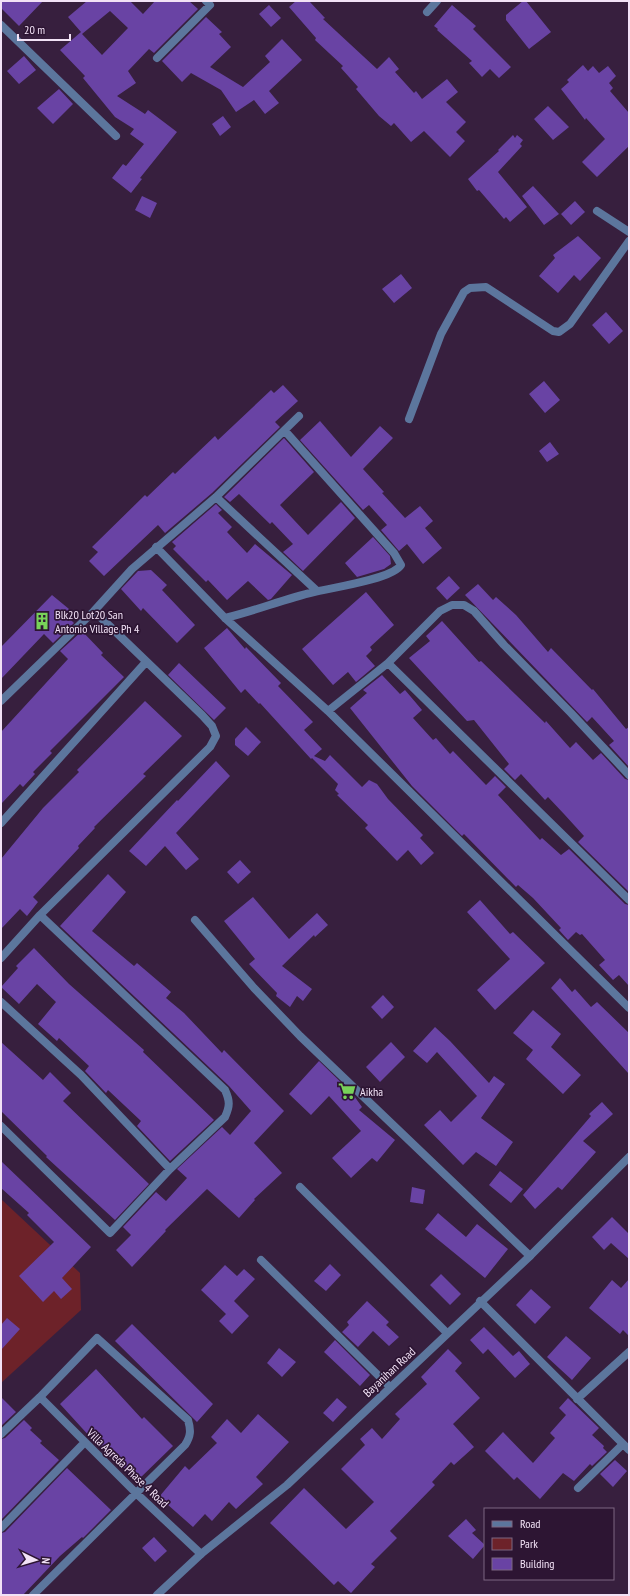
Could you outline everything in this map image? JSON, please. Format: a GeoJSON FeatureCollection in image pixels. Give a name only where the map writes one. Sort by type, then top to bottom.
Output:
{"type":"FeatureCollection","features":[{"type":"Feature","properties":{"kind":"street"},"geometry":{"type":"LineString","coordinates":[[158,58],[210,5],[206,1]]}},
{"type":"Feature","properties":{"kind":"street"},"geometry":{"type":"LineString","coordinates":[[427,12],[437,1]]}},
{"type":"Feature","properties":{"kind":"street"},"geometry":{"type":"LineString","coordinates":[[1,25],[116,136]]}},
{"type":"Feature","properties":{"kind":"street"},"geometry":{"type":"LineString","coordinates":[[597,211],[629,232]]}},
{"type":"Feature","properties":{"kind":"street"},"geometry":{"type":"LineString","coordinates":[[409,419],[441,334],[464,292],[470,288],[486,287],[552,331],[559,332],[570,324],[629,241]]}},
{"type":"Feature","properties":{"kind":"street"},"geometry":{"type":"LineString","coordinates":[[1,701],[94,610],[132,569],[156,546],[216,497],[299,416]]}},
{"type":"Feature","properties":{"kind":"street"},"geometry":{"type":"LineString","coordinates":[[225,618],[317,591],[352,584],[390,573],[398,569],[400,565],[394,553],[285,431]]}},
{"type":"Feature","properties":{"kind":"street"},"geometry":{"type":"LineString","coordinates":[[216,497],[317,591]]}},
{"type":"Feature","properties":{"kind":"street"},"geometry":{"type":"LineString","coordinates":[[156,546],[225,618],[328,711],[629,1008]]}},
{"type":"Feature","properties":{"kind":"street"},"geometry":{"type":"LineString","coordinates":[[328,711],[388,662],[440,611],[452,605],[464,605],[474,611],[504,645],[629,775]]}},
{"type":"Feature","properties":{"kind":"street"},"geometry":{"type":"LineString","coordinates":[[1,958],[40,915],[210,747],[216,736],[212,726],[202,715],[94,610]]}},
{"type":"Feature","properties":{"kind":"street"},"geometry":{"type":"LineString","coordinates":[[1,822],[146,662]]}},
{"type":"Feature","properties":{"kind":"street"},"geometry":{"type":"LineString","coordinates":[[388,662],[629,900]]}},
{"type":"Feature","properties":{"kind":"street"},"geometry":{"type":"LineString","coordinates":[[1,1126],[110,1233],[170,1169],[225,1117],[230,1108],[229,1099],[225,1090],[40,915]]}},
{"type":"Feature","properties":{"kind":"street"},"geometry":{"type":"LineString","coordinates":[[195,920],[254,988],[300,1036],[530,1256]]}},
{"type":"Feature","properties":{"kind":"street"},"geometry":{"type":"LineString","coordinates":[[1,1002],[81,1075],[170,1169]]}},
{"type":"Feature","properties":{"kind":"street","name":"Bayanihan Road"},"geometry":{"type":"LineString","coordinates":[[157,1595],[201,1554],[287,1485],[480,1301],[530,1256],[629,1157]]}},
{"type":"Feature","properties":{"kind":"street"},"geometry":{"type":"LineString","coordinates":[[300,1187],[447,1333]]}},
{"type":"Feature","properties":{"kind":"street"},"geometry":{"type":"LineString","coordinates":[[261,1260],[390,1387]]}},
{"type":"Feature","properties":{"kind":"street"},"geometry":{"type":"LineString","coordinates":[[480,1301],[629,1450]]}},
{"type":"Feature","properties":{"kind":"street"},"geometry":{"type":"LineString","coordinates":[[1,1434],[40,1397],[97,1338],[188,1420],[190,1428],[190,1438],[185,1445],[33,1595]]}},
{"type":"Feature","properties":{"kind":"street"},"geometry":{"type":"LineString","coordinates":[[577,1399],[629,1352]]}},
{"type":"Feature","properties":{"kind":"street","name":"Villa Agreda Phase 4 Road"},"geometry":{"type":"LineString","coordinates":[[40,1397],[137,1494],[201,1554]]}},
{"type":"Feature","properties":{"kind":"street"},"geometry":{"type":"LineString","coordinates":[[1,1528],[85,1442]]}},
{"type":"Feature","properties":{"kind":"street"},"geometry":{"type":"LineString","coordinates":[[578,1488],[623,1444]]}},
{"type":"Feature","properties":{"kind":"green space"},"geometry":{"type":"Polygon","coordinates":[[[1,1199],[80,1273],[81,1310],[1,1383],[1,1199]]]}},
{"type":"Feature","properties":{"kind":"building"},"geometry":{"type":"Polygon","coordinates":[[[1,1],[43,1],[19,26],[1,8],[1,1]]]}},
{"type":"Feature","properties":{"kind":"building"},"geometry":{"type":"Polygon","coordinates":[[[87,1],[130,1],[143,14],[155,1],[189,1],[198,9],[154,53],[149,49],[128,71],[136,83],[117,96],[145,114],[148,110],[177,132],[140,178],[142,179],[131,193],[112,178],[123,164],[126,166],[144,144],[130,134],[134,129],[115,117],[83,78],[85,76],[60,50],[81,32],[68,17],[87,1]],[[110,11],[82,34],[102,55],[128,28],[110,11]]]}},
{"type":"Feature","properties":{"kind":"building"},"geometry":{"type":"Polygon","coordinates":[[[296,1],[309,1],[325,18],[323,19],[377,69],[389,57],[399,69],[395,72],[414,93],[416,91],[422,99],[447,79],[458,92],[446,102],[466,122],[456,132],[465,141],[450,157],[424,131],[411,142],[394,123],[391,126],[379,116],[356,89],[358,87],[341,68],[343,66],[315,40],[316,38],[289,7],[296,1]]]}},
{"type":"Feature","properties":{"kind":"building"},"geometry":{"type":"Polygon","coordinates":[[[523,1],[526,1],[551,32],[529,49],[506,20],[506,15],[523,1]]]}},
{"type":"Feature","properties":{"kind":"building"},"geometry":{"type":"Polygon","coordinates":[[[269,5],[281,18],[271,27],[259,14],[269,5]]]}},
{"type":"Feature","properties":{"kind":"building"},"geometry":{"type":"Polygon","coordinates":[[[452,5],[476,26],[473,29],[511,67],[499,78],[490,69],[482,77],[469,63],[472,61],[434,26],[452,5]]]}},
{"type":"Feature","properties":{"kind":"building"},"geometry":{"type":"Polygon","coordinates":[[[206,17],[222,32],[219,34],[231,47],[210,67],[243,87],[270,62],[265,56],[282,39],[302,60],[269,91],[279,103],[265,114],[254,100],[236,112],[221,90],[191,73],[182,82],[162,61],[206,17]]]}},
{"type":"Feature","properties":{"kind":"building"},"geometry":{"type":"Polygon","coordinates":[[[24,56],[36,70],[19,84],[7,71],[24,56]]]}},
{"type":"Feature","properties":{"kind":"building"},"geometry":{"type":"Polygon","coordinates":[[[583,65],[588,71],[593,66],[599,73],[608,66],[616,76],[609,83],[613,88],[610,91],[629,113],[629,146],[597,177],[582,162],[605,139],[586,118],[585,120],[561,89],[569,82],[567,80],[583,65]]]}},
{"type":"Feature","properties":{"kind":"building"},"geometry":{"type":"Polygon","coordinates":[[[59,89],[73,104],[53,124],[37,108],[59,89]]]}},
{"type":"Feature","properties":{"kind":"building"},"geometry":{"type":"Polygon","coordinates":[[[548,106],[569,127],[553,140],[534,119],[548,106]]]}},
{"type":"Feature","properties":{"kind":"building"},"geometry":{"type":"Polygon","coordinates":[[[223,116],[231,127],[220,136],[212,124],[223,116]]]}},
{"type":"Feature","properties":{"kind":"building"},"geometry":{"type":"Polygon","coordinates":[[[513,135],[515,138],[517,135],[523,140],[520,144],[522,146],[498,172],[527,207],[510,222],[506,217],[504,219],[479,190],[477,191],[468,179],[499,151],[498,150],[513,135]]]}},
{"type":"Feature","properties":{"kind":"building"},"geometry":{"type":"Polygon","coordinates":[[[533,186],[559,214],[544,225],[522,196],[533,186]]]}},
{"type":"Feature","properties":{"kind":"building"},"geometry":{"type":"Polygon","coordinates":[[[142,196],[157,203],[150,218],[135,210],[142,196]]]}},
{"type":"Feature","properties":{"kind":"building"},"geometry":{"type":"Polygon","coordinates":[[[575,201],[585,212],[571,225],[561,214],[575,201]]]}},
{"type":"Feature","properties":{"kind":"building"},"geometry":{"type":"Polygon","coordinates":[[[578,236],[601,258],[580,281],[574,275],[558,293],[539,276],[555,258],[553,255],[578,236]]]}},
{"type":"Feature","properties":{"kind":"building"},"geometry":{"type":"Polygon","coordinates":[[[401,274],[412,288],[394,303],[382,289],[401,274]]]}},
{"type":"Feature","properties":{"kind":"building"},"geometry":{"type":"Polygon","coordinates":[[[606,312],[623,331],[609,344],[592,325],[606,312]]]}},
{"type":"Feature","properties":{"kind":"building"},"geometry":{"type":"Polygon","coordinates":[[[544,381],[560,400],[545,413],[529,394],[544,381]]]}},
{"type":"Feature","properties":{"kind":"building"},"geometry":{"type":"Polygon","coordinates":[[[283,385],[298,401],[275,422],[280,427],[212,493],[165,533],[158,525],[104,576],[89,561],[98,552],[92,547],[145,495],[147,497],[173,472],[175,474],[215,436],[218,440],[271,390],[274,393],[283,385]]]}},
{"type":"Feature","properties":{"kind":"building"},"geometry":{"type":"Polygon","coordinates":[[[320,421],[351,457],[380,426],[393,438],[363,469],[405,518],[420,506],[433,521],[425,528],[442,548],[423,564],[407,544],[399,551],[381,530],[387,525],[369,505],[363,510],[300,440],[320,421]]]}},
{"type":"Feature","properties":{"kind":"building"},"geometry":{"type":"Polygon","coordinates":[[[284,438],[314,472],[280,505],[308,535],[341,502],[355,518],[303,571],[283,552],[293,544],[272,522],[270,524],[239,494],[230,502],[224,497],[284,438]]]}},
{"type":"Feature","properties":{"kind":"building"},"geometry":{"type":"Polygon","coordinates":[[[550,442],[559,454],[547,462],[539,451],[550,442]]]}},
{"type":"Feature","properties":{"kind":"building"},"geometry":{"type":"Polygon","coordinates":[[[216,504],[222,510],[218,513],[232,527],[227,532],[247,553],[255,544],[292,575],[271,599],[268,600],[248,581],[227,600],[208,580],[206,582],[173,549],[176,546],[172,542],[216,504]]]}},
{"type":"Feature","properties":{"kind":"building"},"geometry":{"type":"Polygon","coordinates":[[[373,537],[390,556],[391,564],[384,569],[357,577],[345,563],[373,537]]]}},
{"type":"Feature","properties":{"kind":"building"},"geometry":{"type":"Polygon","coordinates":[[[151,570],[167,585],[162,590],[195,625],[177,643],[143,608],[141,611],[121,589],[138,571],[151,570]]]}},
{"type":"Feature","properties":{"kind":"building"},"geometry":{"type":"Polygon","coordinates":[[[449,576],[460,588],[447,600],[436,588],[449,576]]]}},
{"type":"Feature","properties":{"kind":"building"},"geometry":{"type":"Polygon","coordinates":[[[478,584],[493,600],[496,597],[516,615],[548,652],[551,648],[592,690],[593,689],[626,729],[629,727],[629,767],[609,745],[614,741],[592,717],[587,722],[465,595],[478,584]]]}},
{"type":"Feature","properties":{"kind":"building"},"geometry":{"type":"Polygon","coordinates":[[[366,592],[394,625],[370,647],[372,650],[366,656],[375,666],[356,682],[348,672],[333,685],[302,649],[366,592]]]}},
{"type":"Feature","properties":{"kind":"building"},"geometry":{"type":"Polygon","coordinates":[[[52,595],[69,609],[65,614],[74,623],[53,643],[44,634],[1,679],[1,647],[52,595]]]}},
{"type":"Feature","properties":{"kind":"building"},"geometry":{"type":"Polygon","coordinates":[[[442,621],[479,662],[481,661],[545,723],[546,721],[570,748],[576,742],[593,760],[601,753],[625,779],[629,780],[629,892],[578,842],[584,836],[548,797],[545,800],[521,774],[515,780],[504,769],[509,764],[474,720],[467,721],[409,658],[430,641],[426,636],[442,621]]]}},
{"type":"Feature","properties":{"kind":"building"},"geometry":{"type":"Polygon","coordinates":[[[227,628],[245,649],[246,647],[281,683],[278,686],[313,722],[304,730],[322,749],[314,756],[325,761],[330,755],[362,787],[369,780],[377,784],[388,799],[423,835],[420,838],[434,853],[421,865],[408,850],[397,861],[365,828],[368,825],[337,795],[339,794],[335,790],[338,784],[312,758],[311,759],[260,703],[259,704],[245,689],[241,693],[204,648],[227,628]]]}},
{"type":"Feature","properties":{"kind":"building"},"geometry":{"type":"Polygon","coordinates":[[[82,631],[103,653],[101,655],[124,677],[50,751],[52,753],[33,772],[35,774],[23,787],[20,784],[1,804],[1,732],[68,659],[60,651],[82,631]]]}},
{"type":"Feature","properties":{"kind":"building"},"geometry":{"type":"Polygon","coordinates":[[[179,663],[226,708],[214,720],[168,675],[179,663]]]}},
{"type":"Feature","properties":{"kind":"building"},"geometry":{"type":"Polygon","coordinates":[[[382,675],[400,694],[405,690],[422,710],[413,718],[433,740],[436,738],[450,754],[453,751],[486,785],[495,776],[506,787],[498,795],[540,840],[542,838],[561,855],[569,849],[625,904],[629,905],[629,986],[619,975],[613,980],[599,965],[605,960],[582,934],[580,935],[576,932],[568,940],[559,930],[561,928],[533,898],[518,885],[516,887],[464,834],[462,836],[412,786],[350,708],[367,693],[363,690],[382,675]]]}},
{"type":"Feature","properties":{"kind":"building"},"geometry":{"type":"Polygon","coordinates":[[[145,701],[182,736],[143,774],[146,776],[94,827],[95,828],[78,846],[79,848],[33,897],[38,902],[27,916],[20,909],[1,929],[1,859],[43,808],[79,772],[77,770],[145,701]]]}},
{"type":"Feature","properties":{"kind":"building"},"geometry":{"type":"Polygon","coordinates":[[[246,727],[261,742],[248,756],[235,745],[235,739],[246,727]]]}},
{"type":"Feature","properties":{"kind":"building"},"geometry":{"type":"Polygon","coordinates":[[[216,761],[230,776],[176,833],[199,859],[186,870],[165,846],[146,866],[129,851],[216,761]]]}},
{"type":"Feature","properties":{"kind":"building"},"geometry":{"type":"Polygon","coordinates":[[[240,860],[251,872],[238,884],[227,872],[240,860]]]}},
{"type":"Feature","properties":{"kind":"building"},"geometry":{"type":"Polygon","coordinates":[[[108,874],[126,892],[92,931],[134,966],[137,963],[171,992],[166,998],[184,1013],[222,1053],[224,1050],[284,1111],[254,1143],[282,1173],[254,1199],[255,1200],[239,1218],[207,1189],[165,1230],[166,1231],[132,1267],[116,1250],[131,1235],[123,1227],[156,1192],[166,1201],[187,1178],[177,1169],[222,1127],[230,1135],[251,1111],[229,1086],[60,926],[108,874]]]}},
{"type":"Feature","properties":{"kind":"building"},"geometry":{"type":"Polygon","coordinates":[[[253,897],[289,939],[317,913],[328,925],[315,937],[314,935],[282,966],[312,989],[303,1001],[297,996],[290,1007],[276,996],[277,993],[249,964],[255,959],[224,921],[253,897]]]}},
{"type":"Feature","properties":{"kind":"building"},"geometry":{"type":"Polygon","coordinates":[[[480,900],[510,934],[513,932],[545,963],[495,1010],[477,990],[510,959],[467,912],[480,900]]]}},
{"type":"Feature","properties":{"kind":"building"},"geometry":{"type":"Polygon","coordinates":[[[34,948],[69,984],[144,1050],[143,1052],[214,1120],[170,1161],[137,1126],[141,1121],[108,1090],[106,1093],[85,1071],[89,1066],[59,1038],[57,1041],[38,1024],[56,1002],[37,984],[19,1004],[1,987],[18,968],[16,966],[34,948]]]}},
{"type":"Feature","properties":{"kind":"building"},"geometry":{"type":"Polygon","coordinates":[[[560,978],[572,992],[575,989],[591,1007],[597,1002],[629,1033],[629,1074],[551,988],[560,978]]]}},
{"type":"Feature","properties":{"kind":"building"},"geometry":{"type":"Polygon","coordinates":[[[383,995],[394,1007],[382,1019],[371,1007],[383,995]]]}},
{"type":"Feature","properties":{"kind":"building"},"geometry":{"type":"Polygon","coordinates":[[[533,1010],[561,1034],[551,1047],[581,1075],[563,1094],[526,1059],[533,1050],[513,1033],[533,1010]]]}},
{"type":"Feature","properties":{"kind":"building"},"geometry":{"type":"Polygon","coordinates":[[[435,1027],[489,1083],[494,1076],[505,1084],[481,1118],[513,1142],[496,1166],[476,1152],[463,1165],[424,1125],[440,1110],[451,1122],[477,1096],[437,1052],[427,1063],[413,1051],[435,1027]]]}},
{"type":"Feature","properties":{"kind":"building"},"geometry":{"type":"Polygon","coordinates":[[[1,1042],[43,1080],[50,1072],[71,1093],[63,1101],[149,1184],[115,1220],[46,1157],[47,1156],[1,1111],[1,1042]]]}},
{"type":"Feature","properties":{"kind":"building"},"geometry":{"type":"Polygon","coordinates":[[[391,1042],[405,1057],[380,1082],[366,1067],[391,1042]]]}},
{"type":"Feature","properties":{"kind":"building"},"geometry":{"type":"Polygon","coordinates":[[[319,1061],[352,1093],[362,1107],[359,1110],[395,1140],[377,1162],[372,1158],[351,1178],[332,1158],[361,1131],[329,1096],[311,1115],[289,1094],[319,1061]]]}},
{"type":"Feature","properties":{"kind":"building"},"geometry":{"type":"Polygon","coordinates":[[[602,1102],[613,1114],[583,1141],[596,1152],[562,1190],[558,1187],[535,1209],[523,1195],[591,1116],[589,1114],[602,1102]]]}},
{"type":"Feature","properties":{"kind":"building"},"geometry":{"type":"Polygon","coordinates":[[[1,1161],[91,1247],[62,1278],[72,1289],[61,1299],[54,1291],[43,1302],[19,1276],[54,1242],[27,1215],[29,1213],[1,1188],[1,1161]]]}},
{"type":"Feature","properties":{"kind":"building"},"geometry":{"type":"Polygon","coordinates":[[[500,1171],[523,1189],[511,1203],[489,1185],[500,1171]]]}},
{"type":"Feature","properties":{"kind":"building"},"geometry":{"type":"Polygon","coordinates":[[[412,1187],[425,1190],[423,1204],[410,1202],[412,1187]]]}},
{"type":"Feature","properties":{"kind":"building"},"geometry":{"type":"Polygon","coordinates":[[[438,1213],[466,1237],[477,1224],[508,1249],[485,1278],[425,1229],[438,1213]]]}},
{"type":"Feature","properties":{"kind":"building"},"geometry":{"type":"Polygon","coordinates":[[[612,1217],[629,1234],[629,1259],[611,1243],[604,1250],[592,1237],[612,1217]]]}},
{"type":"Feature","properties":{"kind":"building"},"geometry":{"type":"Polygon","coordinates":[[[330,1264],[341,1275],[326,1291],[314,1281],[330,1264]]]}},
{"type":"Feature","properties":{"kind":"building"},"geometry":{"type":"Polygon","coordinates":[[[225,1265],[237,1276],[244,1269],[255,1279],[234,1301],[249,1316],[232,1334],[219,1321],[226,1314],[201,1290],[225,1265]]]}},
{"type":"Feature","properties":{"kind":"building"},"geometry":{"type":"Polygon","coordinates":[[[441,1274],[461,1294],[450,1305],[430,1285],[441,1274]]]}},
{"type":"Feature","properties":{"kind":"building"},"geometry":{"type":"Polygon","coordinates":[[[629,1279],[629,1336],[623,1330],[620,1334],[589,1308],[612,1280],[621,1288],[629,1279]]]}},
{"type":"Feature","properties":{"kind":"building"},"geometry":{"type":"Polygon","coordinates":[[[531,1289],[551,1307],[535,1324],[516,1305],[531,1289]]]}},
{"type":"Feature","properties":{"kind":"building"},"geometry":{"type":"Polygon","coordinates":[[[367,1301],[389,1322],[386,1325],[399,1337],[389,1346],[373,1331],[358,1347],[342,1332],[349,1325],[347,1322],[367,1301]]]}},
{"type":"Feature","properties":{"kind":"building"},"geometry":{"type":"Polygon","coordinates":[[[7,1318],[20,1329],[1,1350],[1,1325],[7,1318]]]}},
{"type":"Feature","properties":{"kind":"building"},"geometry":{"type":"Polygon","coordinates":[[[132,1324],[213,1404],[197,1422],[115,1341],[132,1324]]]}},
{"type":"Feature","properties":{"kind":"building"},"geometry":{"type":"Polygon","coordinates":[[[484,1327],[513,1356],[519,1351],[530,1364],[515,1378],[488,1349],[483,1354],[470,1340],[484,1327]]]}},
{"type":"Feature","properties":{"kind":"building"},"geometry":{"type":"Polygon","coordinates":[[[566,1336],[591,1358],[572,1380],[547,1357],[566,1336]]]}},
{"type":"Feature","properties":{"kind":"building"},"geometry":{"type":"Polygon","coordinates":[[[335,1340],[370,1375],[360,1386],[324,1352],[335,1340]]]}},
{"type":"Feature","properties":{"kind":"building"},"geometry":{"type":"Polygon","coordinates":[[[279,1348],[296,1362],[282,1377],[267,1363],[279,1348]]]}},
{"type":"Feature","properties":{"kind":"building"},"geometry":{"type":"Polygon","coordinates":[[[448,1349],[462,1363],[455,1371],[480,1398],[453,1424],[474,1447],[454,1465],[451,1462],[432,1482],[435,1485],[390,1531],[397,1538],[371,1564],[375,1567],[351,1593],[338,1581],[334,1585],[270,1523],[304,1488],[346,1529],[374,1502],[341,1469],[365,1445],[360,1439],[372,1428],[382,1439],[400,1419],[395,1414],[427,1384],[421,1377],[448,1349]]]}},
{"type":"Feature","properties":{"kind":"building"},"geometry":{"type":"Polygon","coordinates":[[[96,1369],[142,1419],[144,1417],[173,1446],[137,1481],[121,1465],[119,1466],[105,1447],[102,1450],[60,1404],[96,1369]]]}},
{"type":"Feature","properties":{"kind":"building"},"geometry":{"type":"Polygon","coordinates":[[[1,1397],[16,1412],[1,1426],[1,1397]]]}},
{"type":"Feature","properties":{"kind":"building"},"geometry":{"type":"Polygon","coordinates":[[[337,1398],[347,1407],[333,1422],[323,1413],[337,1398]]]}},
{"type":"Feature","properties":{"kind":"building"},"geometry":{"type":"Polygon","coordinates":[[[568,1398],[599,1428],[592,1435],[604,1446],[603,1448],[607,1452],[592,1466],[590,1464],[574,1481],[563,1473],[540,1499],[517,1477],[514,1480],[485,1451],[503,1432],[533,1463],[555,1438],[550,1433],[566,1415],[559,1408],[568,1398]]]}},
{"type":"Feature","properties":{"kind":"building"},"geometry":{"type":"Polygon","coordinates":[[[258,1414],[289,1442],[256,1477],[263,1484],[236,1509],[229,1502],[212,1521],[205,1514],[193,1527],[159,1497],[185,1466],[189,1470],[217,1443],[211,1437],[227,1419],[241,1433],[258,1414]]]}},
{"type":"Feature","properties":{"kind":"building"},"geometry":{"type":"Polygon","coordinates":[[[24,1420],[32,1428],[30,1430],[42,1441],[40,1443],[59,1460],[1,1520],[1,1439],[5,1438],[24,1420]]]}},
{"type":"Feature","properties":{"kind":"building"},"geometry":{"type":"Polygon","coordinates":[[[615,1460],[627,1471],[613,1487],[600,1474],[615,1460]]]}},
{"type":"Feature","properties":{"kind":"building"},"geometry":{"type":"Polygon","coordinates":[[[67,1468],[111,1510],[83,1538],[82,1537],[60,1556],[23,1595],[1,1595],[1,1533],[5,1532],[67,1468]]]}},
{"type":"Feature","properties":{"kind":"building"},"geometry":{"type":"Polygon","coordinates":[[[466,1519],[476,1530],[472,1533],[484,1544],[484,1546],[473,1559],[448,1536],[466,1519]]]}},
{"type":"Feature","properties":{"kind":"building"},"geometry":{"type":"Polygon","coordinates":[[[154,1537],[167,1551],[155,1562],[142,1548],[154,1537]]]}},
{"type":"Feature","properties":{"kind":"place","name":"Blk20 Lot20 San Antonio Village Ph 4"},"geometry":{"type":"Point","coordinates":[42,621]}},
{"type":"Feature","properties":{"kind":"place","name":"Aikha"},"geometry":{"type":"Point","coordinates":[347,1091]}}]}
